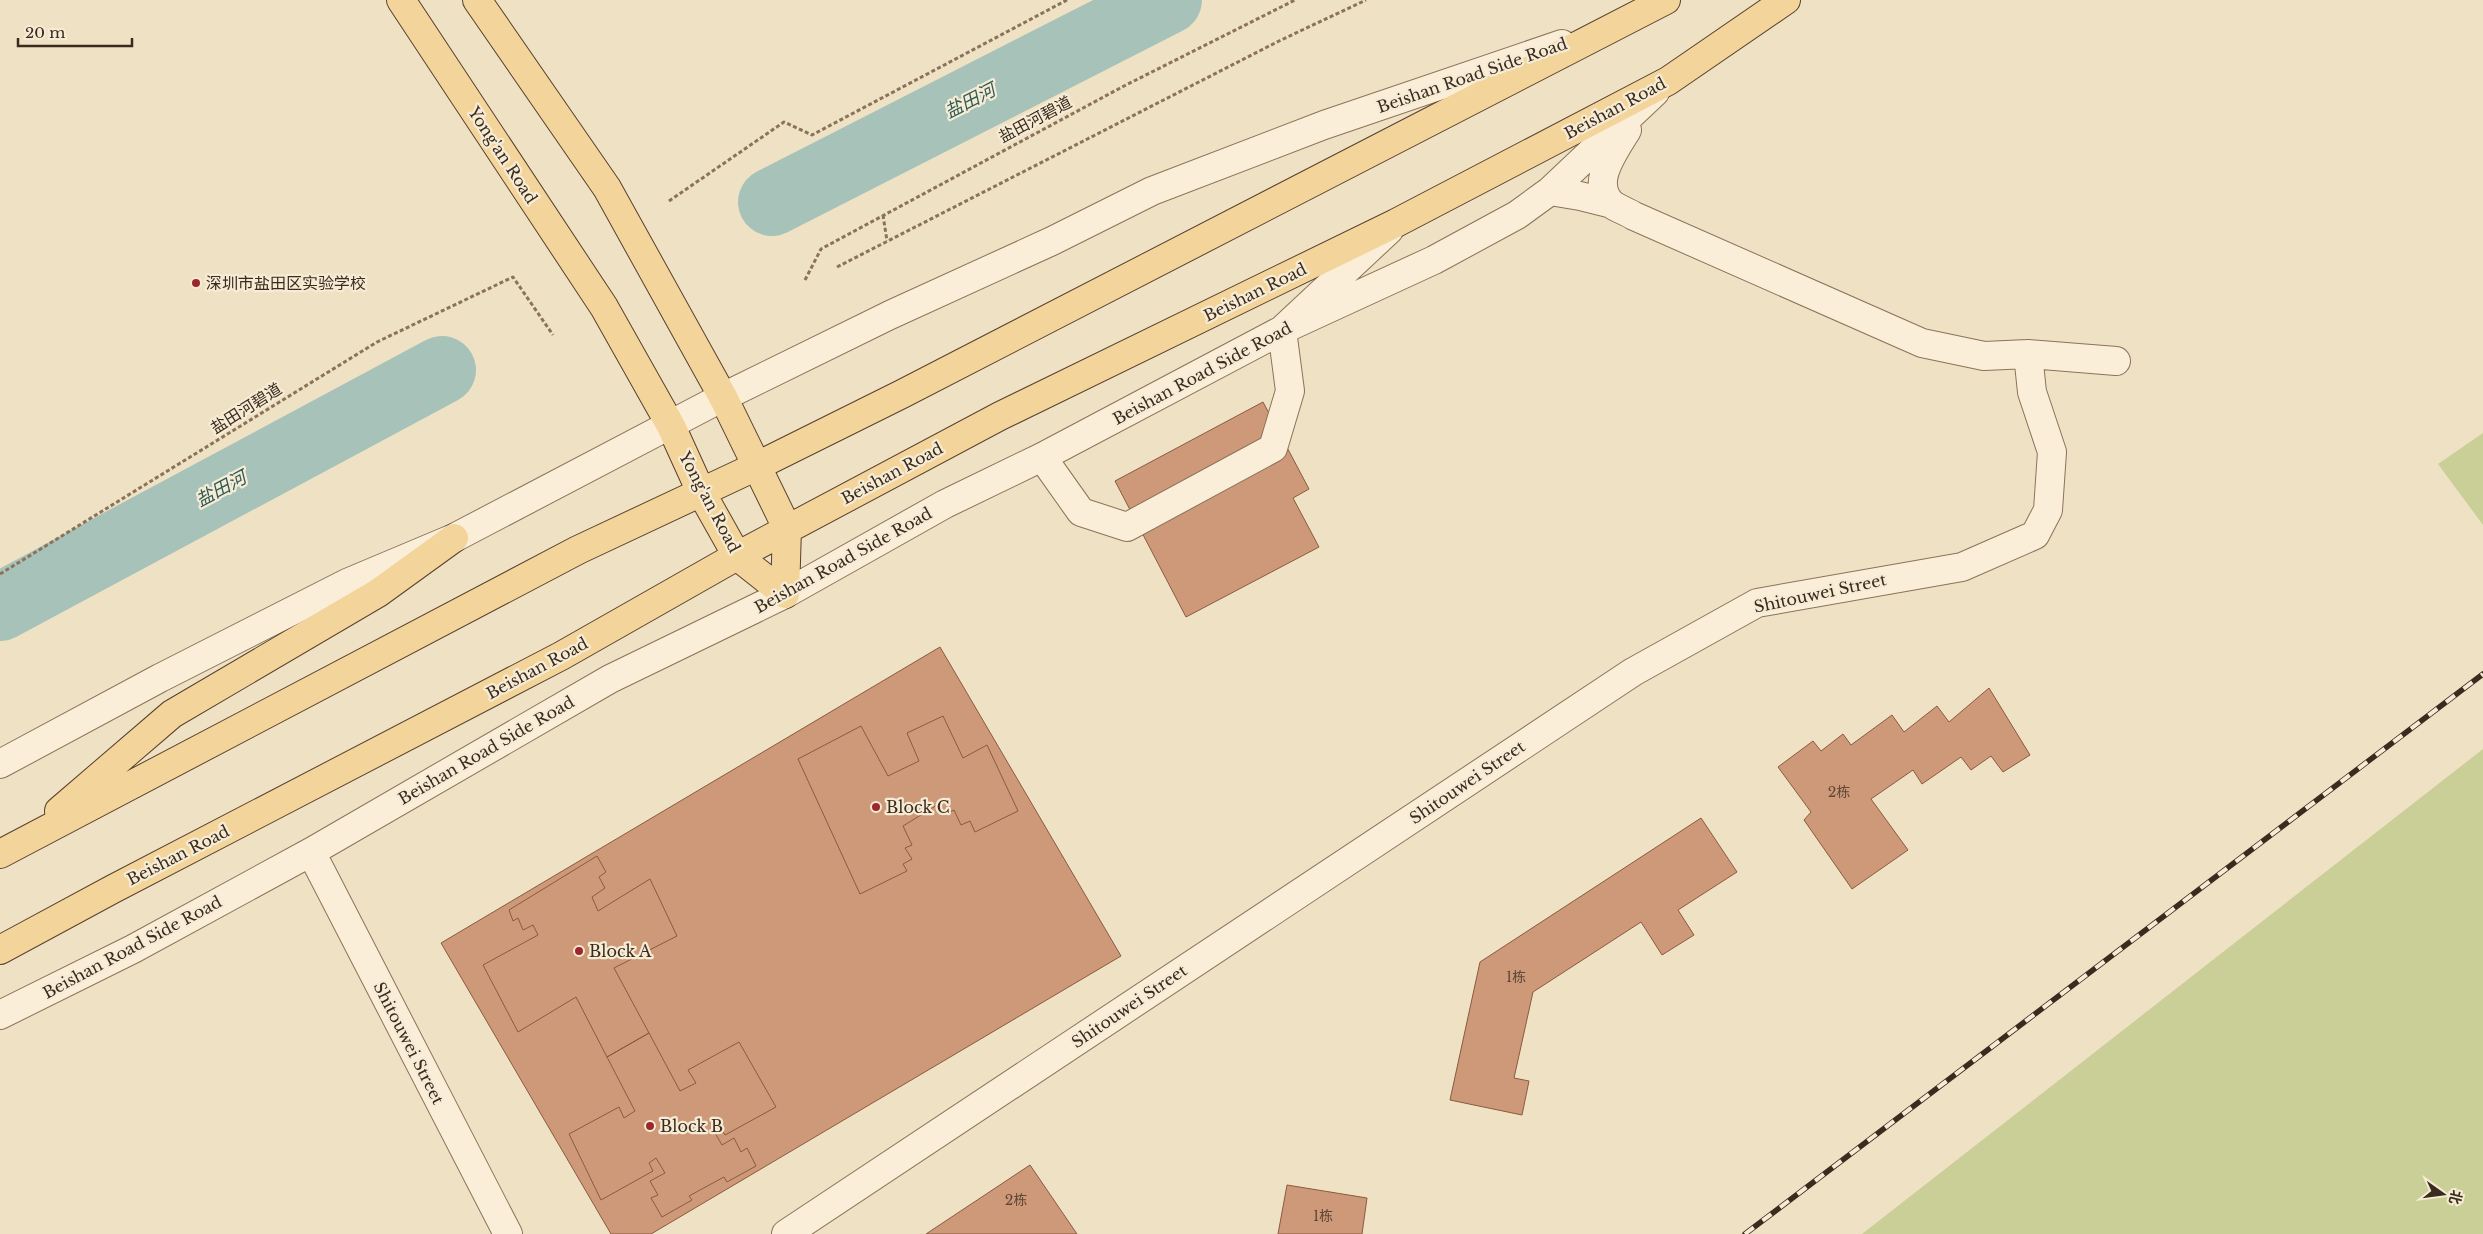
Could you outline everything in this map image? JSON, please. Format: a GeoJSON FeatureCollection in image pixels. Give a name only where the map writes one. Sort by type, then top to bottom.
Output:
{"type":"FeatureCollection","features":[{"type":"Feature","properties":{"kind":"main road","name":"Yong'an Road"},"geometry":{"type":"LineString","coordinates":[[401,0],[604,306],[671,426],[701,492],[737,556],[785,594]]}},
{"type":"Feature","properties":{"kind":"main road"},"geometry":{"type":"LineString","coordinates":[[477,0],[607,188],[722,397],[788,528],[785,594]]}},
{"type":"Feature","properties":{"kind":"main road"},"geometry":{"type":"LineString","coordinates":[[11,848],[578,550],[757,466],[1666,0]]}},
{"type":"Feature","properties":{"kind":"main road","name":"Beishan Road"},"geometry":{"type":"LineString","coordinates":[[0,950],[113,889],[561,656],[788,528],[1000,416],[1396,223],[1668,81],[1786,0]]}},
{"type":"Feature","properties":{"kind":"main road"},"geometry":{"type":"LineString","coordinates":[[11,848],[172,714],[378,593],[454,538]]}},
{"type":"Feature","properties":{"kind":"street","name":"Beishan Road Side Road"},"geometry":{"type":"LineString","coordinates":[[0,764],[160,678],[347,582],[454,538],[671,426],[722,397],[890,315],[1052,241],[1152,191],[1324,125],[1621,24]]}},
{"type":"Feature","properties":{"kind":"street","name":"Beishan Road Side Road"},"geometry":{"type":"LineString","coordinates":[[0,1015],[133,949],[311,852],[602,684],[785,594],[945,504],[1042,457],[1282,330],[1434,260],[1517,214],[1550,191],[1668,81]]}},
{"type":"Feature","properties":{"kind":"street"},"geometry":{"type":"LineString","coordinates":[[1612,204],[1604,190],[1603,178],[1611,157],[1630,125],[1668,81]]}},
{"type":"Feature","properties":{"kind":"street"},"geometry":{"type":"LineString","coordinates":[[1550,191],[1612,204],[1696,244],[1922,343],[1984,356],[2028,354],[2116,361]]}},
{"type":"Feature","properties":{"kind":"street"},"geometry":{"type":"LineString","coordinates":[[1042,457],[1082,512],[1127,527],[1273,448],[1290,391],[1282,330],[1396,223]]}},
{"type":"Feature","properties":{"kind":"street","name":"Shitouwei Street"},"geometry":{"type":"LineString","coordinates":[[786,1234],[1649,662],[1757,603],[1962,566],[2036,535],[2048,510],[2052,452],[2032,392],[2028,354]]}},
{"type":"Feature","properties":{"kind":"street","name":"Shitouwei Street"},"geometry":{"type":"LineString","coordinates":[[311,852],[508,1234]]}},
{"type":"Feature","properties":{"kind":"path"},"geometry":{"type":"LineString","coordinates":[[669,201],[784,122],[812,136],[1067,0]]}},
{"type":"Feature","properties":{"kind":"path","name":"盐田河碧道"},"geometry":{"type":"LineString","coordinates":[[805,280],[821,248],[1124,86],[1295,0]]}},
{"type":"Feature","properties":{"kind":"path"},"geometry":{"type":"LineString","coordinates":[[837,267],[1279,41],[1366,0]]}},
{"type":"Feature","properties":{"kind":"path"},"geometry":{"type":"LineString","coordinates":[[883,215],[887,241]]}},
{"type":"Feature","properties":{"kind":"path","name":"盐田河碧道"},"geometry":{"type":"LineString","coordinates":[[0,574],[377,342],[513,277],[553,335]]}},
{"type":"Feature","properties":{"kind":"green space"},"geometry":{"type":"Polygon","coordinates":[[[2483,433],[2483,525],[2438,464],[2483,433]]]}},
{"type":"Feature","properties":{"kind":"green space"},"geometry":{"type":"Polygon","coordinates":[[[2483,749],[2483,1234],[1862,1234],[2483,749]]]}},
{"type":"Feature","properties":{"kind":"building"},"geometry":{"type":"Polygon","coordinates":[[[1263,402],[1309,489],[1293,498],[1319,547],[1186,617],[1115,481],[1263,402]]]}},
{"type":"Feature","properties":{"kind":"building"},"geometry":{"type":"Polygon","coordinates":[[[940,647],[1121,956],[651,1234],[611,1234],[441,943],[940,647]]]}},
{"type":"Feature","properties":{"kind":"building"},"geometry":{"type":"Polygon","coordinates":[[[1989,688],[2030,755],[2003,772],[1991,756],[1971,770],[1961,757],[1922,784],[1913,770],[1871,799],[1908,850],[1852,889],[1804,820],[1811,812],[1778,767],[1813,741],[1821,751],[1843,734],[1851,745],[1892,715],[1904,732],[1937,706],[1949,722],[1989,688]]]}},
{"type":"Feature","properties":{"kind":"building","name":"Block C"},"geometry":{"type":"Polygon","coordinates":[[[943,716],[963,758],[987,745],[1018,811],[975,832],[970,821],[961,825],[954,810],[943,815],[937,805],[903,826],[912,845],[905,848],[912,859],[903,864],[907,871],[860,894],[798,759],[861,726],[888,776],[919,761],[907,733],[943,716]]]}},
{"type":"Feature","properties":{"kind":"building"},"geometry":{"type":"Polygon","coordinates":[[[1701,818],[1737,872],[1678,910],[1694,935],[1662,955],[1641,922],[1533,992],[1514,1078],[1529,1081],[1522,1115],[1450,1100],[1480,962],[1701,818]]]}},
{"type":"Feature","properties":{"kind":"building","name":"Block A"},"geometry":{"type":"Polygon","coordinates":[[[597,856],[606,872],[599,877],[605,888],[592,897],[598,911],[650,879],[677,936],[614,968],[649,1033],[607,1057],[576,997],[518,1032],[483,965],[538,935],[533,925],[523,930],[518,918],[513,921],[509,910],[597,856]]]}},
{"type":"Feature","properties":{"kind":"building","name":"Block B"},"geometry":{"type":"Polygon","coordinates":[[[649,1033],[680,1091],[696,1083],[688,1070],[739,1042],[776,1107],[725,1135],[718,1124],[712,1128],[722,1145],[734,1138],[741,1152],[747,1148],[756,1166],[727,1182],[724,1177],[689,1196],[692,1200],[662,1217],[651,1198],[658,1195],[650,1181],[665,1173],[656,1158],[649,1163],[653,1171],[601,1200],[569,1134],[619,1107],[624,1118],[635,1111],[607,1057],[649,1033]]]}},
{"type":"Feature","properties":{"kind":"building"},"geometry":{"type":"Polygon","coordinates":[[[1030,1165],[1077,1234],[926,1234],[1030,1165]]]}},
{"type":"Feature","properties":{"kind":"building"},"geometry":{"type":"Polygon","coordinates":[[[1287,1185],[1367,1198],[1362,1234],[1278,1234],[1287,1185]]]}},
{"type":"Feature","properties":{"kind":"waterway","name":"盐田河"},"geometry":{"type":"LineString","coordinates":[[772,202],[1168,0]]}},
{"type":"Feature","properties":{"kind":"waterway","name":"盐田河"},"geometry":{"type":"LineString","coordinates":[[0,607],[442,370]]}},
{"type":"Feature","properties":{"kind":"railway"},"geometry":{"type":"LineString","coordinates":[[1745,1234],[2483,674]]}},
{"type":"Feature","properties":{"kind":"place","name":"深圳市盐田区实验学校"},"geometry":{"type":"Point","coordinates":[196,283]}},
{"type":"Feature","properties":{"kind":"place","name":"Block C"},"geometry":{"type":"Point","coordinates":[876,807]}},
{"type":"Feature","properties":{"kind":"place","name":"Block A"},"geometry":{"type":"Point","coordinates":[579,951]}},
{"type":"Feature","properties":{"kind":"place","name":"Block B"},"geometry":{"type":"Point","coordinates":[650,1126]}}]}
